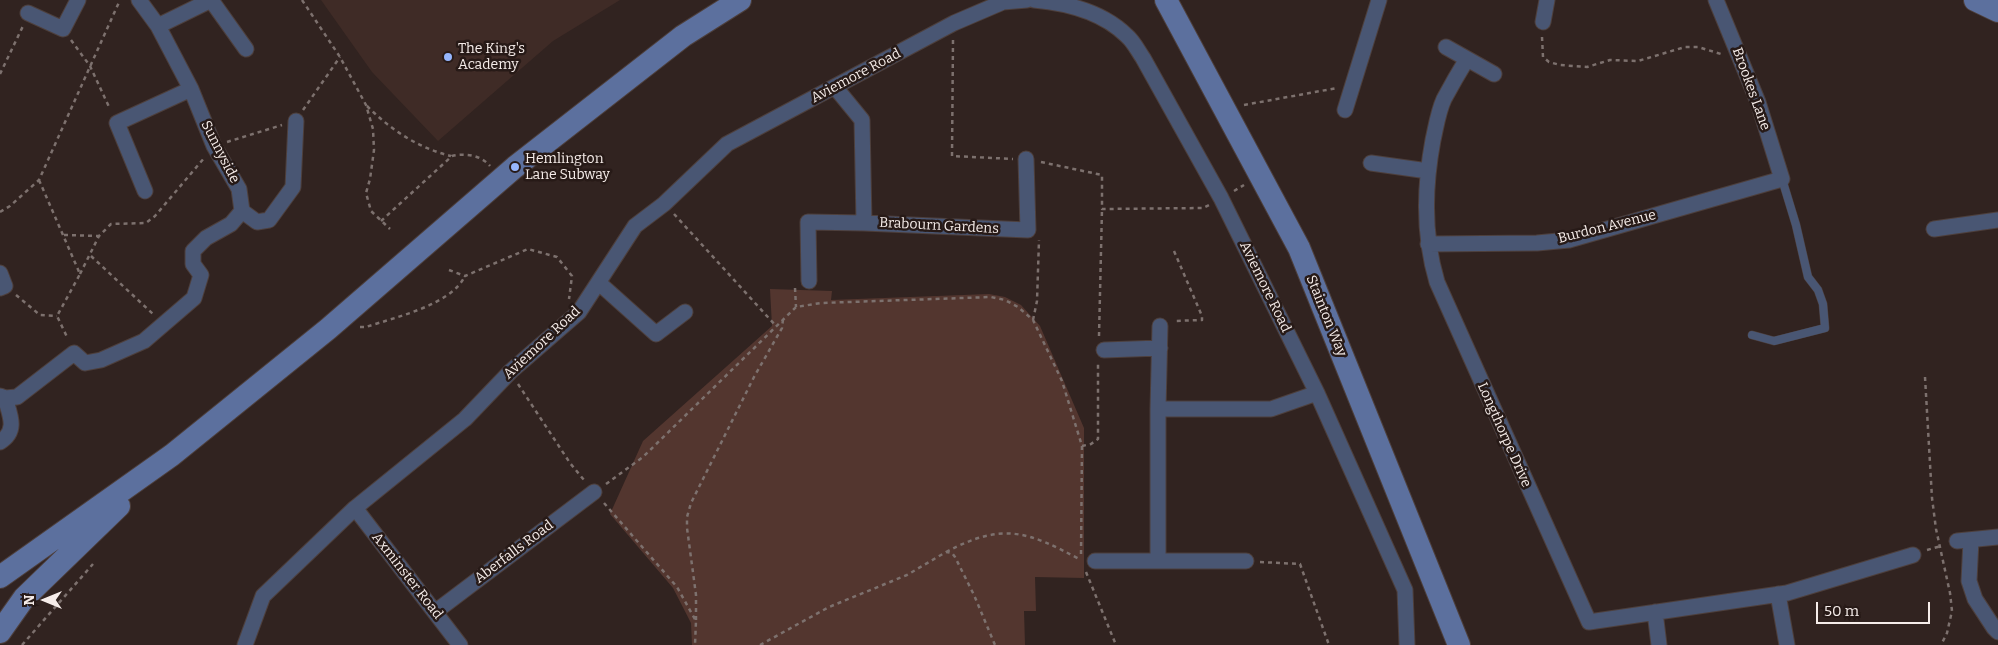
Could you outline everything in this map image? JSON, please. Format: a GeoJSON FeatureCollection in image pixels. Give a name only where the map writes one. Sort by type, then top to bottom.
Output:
{"type":"FeatureCollection","features":[{"type":"Feature","properties":{"kind":"main road"},"geometry":{"type":"LineString","coordinates":[[0,577],[172,455],[328,329],[501,178],[683,36],[740,0]]}},
{"type":"Feature","properties":{"kind":"main road","name":"Stainton Way"},"geometry":{"type":"LineString","coordinates":[[1166,0],[1299,248],[1460,645]]}},
{"type":"Feature","properties":{"kind":"main road"},"geometry":{"type":"LineString","coordinates":[[1974,0],[1998,11]]}},
{"type":"Feature","properties":{"kind":"main road"},"geometry":{"type":"LineString","coordinates":[[0,632],[24,598],[172,455]]}},
{"type":"Feature","properties":{"kind":"street"},"geometry":{"type":"LineString","coordinates":[[28,13],[63,29],[78,0]]}},
{"type":"Feature","properties":{"kind":"street","name":"Sunnyside"},"geometry":{"type":"LineString","coordinates":[[139,0],[158,26],[191,88],[214,146],[239,190],[242,211]]}},
{"type":"Feature","properties":{"kind":"street"},"geometry":{"type":"LineString","coordinates":[[158,26],[211,0],[246,49]]}},
{"type":"Feature","properties":{"kind":"street","name":"Aviemore Road"},"geometry":{"type":"LineString","coordinates":[[245,645],[263,596],[355,508],[465,419],[511,371],[579,312],[635,226],[664,204],[727,144],[954,23],[1003,2],[1027,0]]}},
{"type":"Feature","properties":{"kind":"street","name":"Aviemore Road"},"geometry":{"type":"LineString","coordinates":[[1034,0],[1057,2],[1082,9],[1105,21],[1128,36],[1143,58],[1221,198],[1317,393],[1405,590],[1408,645]]}},
{"type":"Feature","properties":{"kind":"street"},"geometry":{"type":"LineString","coordinates":[[1345,110],[1351,85],[1379,0]]}},
{"type":"Feature","properties":{"kind":"street"},"geometry":{"type":"LineString","coordinates":[[1543,22],[1546,0]]}},
{"type":"Feature","properties":{"kind":"street","name":"Brookes Lane"},"geometry":{"type":"LineString","coordinates":[[1716,0],[1758,102],[1782,179]]}},
{"type":"Feature","properties":{"kind":"street"},"geometry":{"type":"LineString","coordinates":[[1446,47],[1494,74]]}},
{"type":"Feature","properties":{"kind":"street","name":"Longthorpe Drive"},"geometry":{"type":"LineString","coordinates":[[1466,59],[1444,100],[1437,121],[1428,171],[1426,220],[1428,244],[1437,282],[1589,622],[1655,612]]}},
{"type":"Feature","properties":{"kind":"street","name":"Brabourn Gardens"},"geometry":{"type":"LineString","coordinates":[[835,87],[862,120],[864,223],[1028,230]]}},
{"type":"Feature","properties":{"kind":"street"},"geometry":{"type":"LineString","coordinates":[[145,191],[117,123],[191,88]]}},
{"type":"Feature","properties":{"kind":"street"},"geometry":{"type":"LineString","coordinates":[[0,442],[7,438],[13,422],[2,397],[17,397],[74,353],[84,363],[101,360],[144,342],[194,298],[201,275],[193,264],[193,251],[206,238],[231,224],[242,211],[257,222],[269,220],[293,187],[296,121]]}},
{"type":"Feature","properties":{"kind":"street"},"geometry":{"type":"LineString","coordinates":[[1026,159],[1028,230]]}},
{"type":"Feature","properties":{"kind":"street"},"geometry":{"type":"LineString","coordinates":[[1371,163],[1428,171]]}},
{"type":"Feature","properties":{"kind":"street","name":"Burdon Avenue"},"geometry":{"type":"LineString","coordinates":[[1428,244],[1538,243],[1569,240],[1782,179]]}},
{"type":"Feature","properties":{"kind":"street"},"geometry":{"type":"LineString","coordinates":[[1934,229],[1998,220]]}},
{"type":"Feature","properties":{"kind":"street"},"geometry":{"type":"LineString","coordinates":[[809,281],[808,222],[864,223]]}},
{"type":"Feature","properties":{"kind":"street"},"geometry":{"type":"LineString","coordinates":[[599,283],[656,334],[685,312]]}},
{"type":"Feature","properties":{"kind":"street"},"geometry":{"type":"LineString","coordinates":[[1158,561],[1160,326]]}},
{"type":"Feature","properties":{"kind":"street"},"geometry":{"type":"LineString","coordinates":[[1101,349],[1160,348]]}},
{"type":"Feature","properties":{"kind":"street"},"geometry":{"type":"LineString","coordinates":[[1158,409],[1271,409],[1317,393]]}},
{"type":"Feature","properties":{"kind":"street","name":"Aberfalls Road"},"geometry":{"type":"LineString","coordinates":[[434,612],[594,492]]}},
{"type":"Feature","properties":{"kind":"street","name":"Axminster Road"},"geometry":{"type":"LineString","coordinates":[[355,508],[460,645]]}},
{"type":"Feature","properties":{"kind":"street"},"geometry":{"type":"LineString","coordinates":[[1998,538],[1964,540],[1969,581],[1975,599],[1998,632]]}},
{"type":"Feature","properties":{"kind":"street"},"geometry":{"type":"LineString","coordinates":[[1659,645],[1655,612],[1778,594],[1913,555]]}},
{"type":"Feature","properties":{"kind":"street"},"geometry":{"type":"LineString","coordinates":[[1086,563],[1246,561]]}},
{"type":"Feature","properties":{"kind":"street"},"geometry":{"type":"LineString","coordinates":[[1778,594],[1787,645]]}},
{"type":"Feature","properties":{"kind":"lane"},"geometry":{"type":"LineString","coordinates":[[1752,335],[1774,341],[1825,328],[1823,304],[1818,290],[1808,277],[1796,225],[1782,179]]}},
{"type":"Feature","properties":{"kind":"path"},"geometry":{"type":"LineString","coordinates":[[0,212],[10,206],[39,180],[120,0]]}},
{"type":"Feature","properties":{"kind":"path"},"geometry":{"type":"LineString","coordinates":[[302,0],[340,57],[366,105],[373,129],[374,150],[366,193],[371,211],[390,229]]}},
{"type":"Feature","properties":{"kind":"path"},"geometry":{"type":"LineString","coordinates":[[0,74],[28,13]]}},
{"type":"Feature","properties":{"kind":"path"},"geometry":{"type":"LineString","coordinates":[[1543,22],[1543,57],[1549,62],[1560,65],[1587,67],[1610,60],[1638,61],[1685,47],[1698,47],[1721,54],[1737,51]]}},
{"type":"Feature","properties":{"kind":"path"},"geometry":{"type":"LineString","coordinates":[[954,23],[952,156],[1026,159],[1102,175],[1101,349],[1098,440],[1082,446]]}},
{"type":"Feature","properties":{"kind":"path"},"geometry":{"type":"LineString","coordinates":[[63,29],[90,66],[117,123]]}},
{"type":"Feature","properties":{"kind":"path"},"geometry":{"type":"LineString","coordinates":[[1235,106],[1351,85]]}},
{"type":"Feature","properties":{"kind":"path"},"geometry":{"type":"LineString","coordinates":[[366,105],[382,121],[430,150],[452,156],[465,153],[486,161],[501,178]]}},
{"type":"Feature","properties":{"kind":"path"},"geometry":{"type":"LineString","coordinates":[[381,220],[452,156]]}},
{"type":"Feature","properties":{"kind":"path"},"geometry":{"type":"LineString","coordinates":[[1102,209],[1203,208],[1260,176]]}},
{"type":"Feature","properties":{"kind":"path"},"geometry":{"type":"LineString","coordinates":[[39,180],[80,274],[57,316]]}},
{"type":"Feature","properties":{"kind":"path"},"geometry":{"type":"LineString","coordinates":[[664,204],[776,326]]}},
{"type":"Feature","properties":{"kind":"path"},"geometry":{"type":"LineString","coordinates":[[1028,230],[1039,231],[1037,301],[1033,320]]}},
{"type":"Feature","properties":{"kind":"path"},"geometry":{"type":"LineString","coordinates":[[64,235],[99,236]]}},
{"type":"Feature","properties":{"kind":"path"},"geometry":{"type":"LineString","coordinates":[[357,327],[366,327],[428,307],[461,285],[465,276],[528,249],[557,257],[572,276],[569,299],[562,305]]}},
{"type":"Feature","properties":{"kind":"path"},"geometry":{"type":"LineString","coordinates":[[1160,326],[1161,320],[1202,320],[1202,316],[1174,251]]}},
{"type":"Feature","properties":{"kind":"path"},"geometry":{"type":"LineString","coordinates":[[91,256],[164,324]]}},
{"type":"Feature","properties":{"kind":"path"},"geometry":{"type":"LineString","coordinates":[[449,270],[465,276]]}},
{"type":"Feature","properties":{"kind":"path"},"geometry":{"type":"LineString","coordinates":[[2,282],[40,315],[57,316]]}},
{"type":"Feature","properties":{"kind":"path"},"geometry":{"type":"LineString","coordinates":[[594,492],[644,457],[796,307],[821,303],[992,297],[1005,300],[1012,303],[1033,320],[1062,381],[1082,446],[1086,563],[1116,645]]}},
{"type":"Feature","properties":{"kind":"path"},"geometry":{"type":"LineString","coordinates":[[57,316],[74,353]]}},
{"type":"Feature","properties":{"kind":"path"},"geometry":{"type":"LineString","coordinates":[[695,645],[696,595],[687,528],[689,510],[754,377],[782,328],[784,318]]}},
{"type":"Feature","properties":{"kind":"path"},"geometry":{"type":"LineString","coordinates":[[511,371],[526,398],[570,463],[677,587],[696,621]]}},
{"type":"Feature","properties":{"kind":"path"},"geometry":{"type":"LineString","coordinates":[[1925,377],[1932,498],[1952,611],[1947,633],[1941,645]]}},
{"type":"Feature","properties":{"kind":"path"},"geometry":{"type":"LineString","coordinates":[[760,645],[829,607],[907,575],[946,552],[978,537],[1016,532],[1052,544],[1086,563]]}},
{"type":"Feature","properties":{"kind":"path"},"geometry":{"type":"LineString","coordinates":[[946,552],[952,553],[955,557],[974,595],[995,645]]}},
{"type":"Feature","properties":{"kind":"path"},"geometry":{"type":"LineString","coordinates":[[1246,561],[1300,564],[1329,645]]}},
{"type":"Feature","properties":{"kind":"path"},"geometry":{"type":"LineString","coordinates":[[22,645],[93,564]]}},
{"type":"Feature","properties":{"kind":"shaded area","name":"The King's Academy"},"geometry":{"type":"Polygon","coordinates":[[[321,0],[620,0],[553,41],[438,141],[372,72],[321,0]]]}},
{"type":"Feature","properties":{"kind":"shaded area"},"geometry":{"type":"Polygon","coordinates":[[[770,289],[832,291],[831,300],[989,294],[1005,297],[1021,305],[1040,326],[1084,428],[1084,578],[1035,577],[1036,611],[1024,611],[1025,645],[692,645],[691,623],[673,588],[610,514],[643,441],[772,326],[770,289]]]}},
{"type":"Feature","properties":{"kind":"place","name":"The King's Academy"},"geometry":{"type":"Point","coordinates":[448,57]}},
{"type":"Feature","properties":{"kind":"place","name":"Hemlington Lane Subway"},"geometry":{"type":"Point","coordinates":[515,167]}}]}
